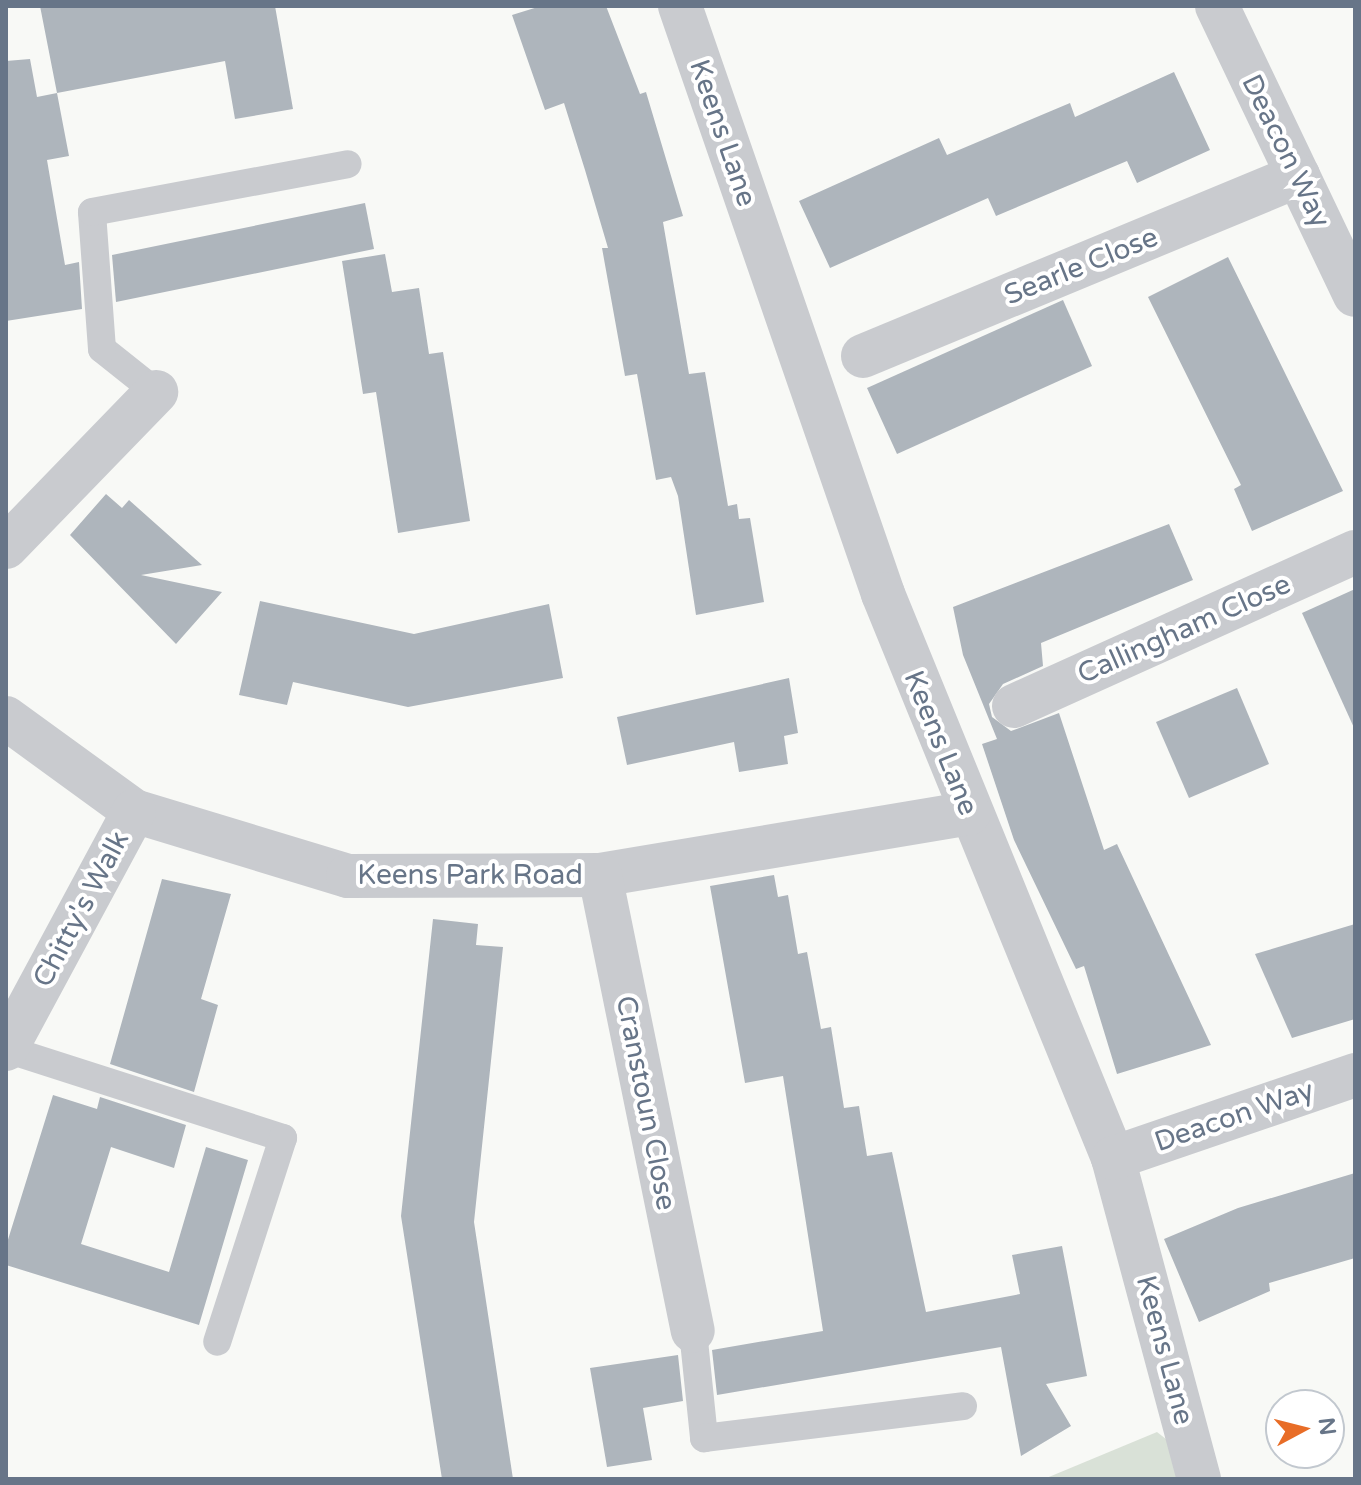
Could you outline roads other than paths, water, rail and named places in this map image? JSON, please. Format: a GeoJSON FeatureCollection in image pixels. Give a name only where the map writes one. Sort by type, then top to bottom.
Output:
{"type":"FeatureCollection","features":[{"type":"Feature","properties":{"kind":"street","name":"Keens Lane"},"geometry":{"type":"LineString","coordinates":[[680,6],[878,581],[969,813],[1113,1158],[1199,1479]]}},
{"type":"Feature","properties":{"kind":"street","name":"Deacon Way"},"geometry":{"type":"LineString","coordinates":[[1217,6],[1355,295]]}},
{"type":"Feature","properties":{"kind":"street","name":"Searle Close"},"geometry":{"type":"LineString","coordinates":[[863,356],[1298,176]]}},
{"type":"Feature","properties":{"kind":"street"},"geometry":{"type":"LineString","coordinates":[[6,547],[156,392]]}},
{"type":"Feature","properties":{"kind":"street","name":"Callingham Close"},"geometry":{"type":"LineString","coordinates":[[1014,706],[1355,552]]}},
{"type":"Feature","properties":{"kind":"street","name":"Keens Park Road"},"geometry":{"type":"LineString","coordinates":[[6,718],[134,811],[348,876],[600,875],[969,813]]}},
{"type":"Feature","properties":{"kind":"street","name":"Chitty's Walk"},"geometry":{"type":"LineString","coordinates":[[6,1049],[134,811]]}},
{"type":"Feature","properties":{"kind":"street","name":"Cranstoun Close"},"geometry":{"type":"LineString","coordinates":[[600,875],[693,1331]]}},
{"type":"Feature","properties":{"kind":"street","name":"Deacon Way"},"geometry":{"type":"LineString","coordinates":[[1113,1158],[1355,1075]]}},
{"type":"Feature","properties":{"kind":"lane"},"geometry":{"type":"LineString","coordinates":[[156,392],[102,349],[92,212],[348,164]]}},
{"type":"Feature","properties":{"kind":"lane"},"geometry":{"type":"LineString","coordinates":[[6,1049],[283,1138],[217,1342]]}},
{"type":"Feature","properties":{"kind":"lane"},"geometry":{"type":"LineString","coordinates":[[693,1331],[704,1438],[963,1406]]}}]}
